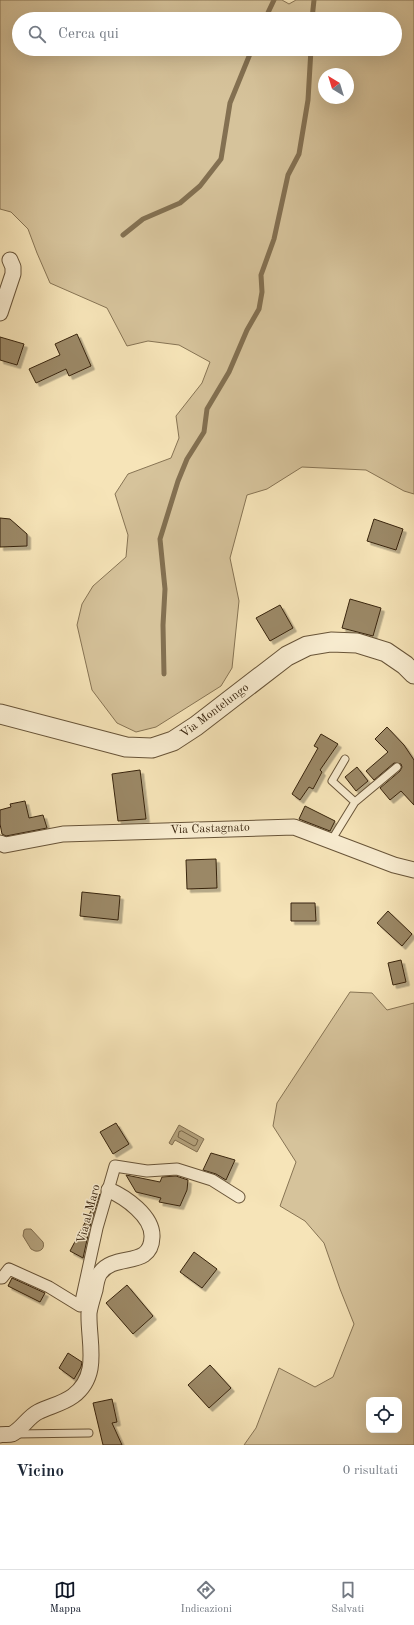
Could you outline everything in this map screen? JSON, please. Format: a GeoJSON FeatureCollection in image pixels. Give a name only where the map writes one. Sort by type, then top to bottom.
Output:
{"type":"FeatureCollection","features":[{"type":"Feature","properties":{"kind":"street"},"geometry":{"type":"LineString","coordinates":[[0,314],[12,281],[13,267],[10,260]]}},
{"type":"Feature","properties":{"kind":"street","name":"Via Montelungo"},"geometry":{"type":"LineString","coordinates":[[0,714],[126,747],[152,748],[179,738],[287,656],[307,646],[330,642],[357,643],[386,652],[405,665],[414,674]]}},
{"type":"Feature","properties":{"kind":"street","name":"Via Castagnato"},"geometry":{"type":"LineString","coordinates":[[0,842],[5,845],[63,834],[294,826],[394,865],[414,870]]}},
{"type":"Feature","properties":{"kind":"street","name":"Via al Maro"},"geometry":{"type":"LineString","coordinates":[[0,1278],[2,1278],[9,1269],[50,1287],[80,1306],[97,1228],[115,1166],[147,1171],[177,1169],[212,1180],[239,1197]]}},
{"type":"Feature","properties":{"kind":"street"},"geometry":{"type":"LineString","coordinates":[[6,1434],[36,1413],[64,1402],[83,1386],[90,1372],[92,1358],[89,1313],[99,1274],[109,1264],[139,1258],[146,1254],[150,1248],[152,1235],[147,1221],[131,1203],[121,1195],[109,1190]]}},
{"type":"Feature","properties":{"kind":"lane"},"geometry":{"type":"LineString","coordinates":[[345,759],[332,781],[355,802]]}},
{"type":"Feature","properties":{"kind":"lane"},"geometry":{"type":"LineString","coordinates":[[331,841],[355,802],[397,767]]}},
{"type":"Feature","properties":{"kind":"lane"},"geometry":{"type":"LineString","coordinates":[[6,1434],[90,1433]]}},
{"type":"Feature","properties":{"kind":"shaded area"},"geometry":{"type":"Polygon","coordinates":[[[0,0],[282,0],[289,4],[296,0],[414,0],[414,494],[404,491],[366,470],[302,467],[267,489],[247,495],[230,558],[239,601],[232,668],[221,686],[156,727],[136,732],[117,723],[92,690],[77,625],[82,604],[93,586],[126,557],[128,535],[115,494],[128,474],[171,458],[179,438],[176,416],[202,383],[210,362],[179,345],[148,341],[127,346],[107,308],[50,283],[28,229],[11,212],[0,209],[0,0]]]}},
{"type":"Feature","properties":{"kind":"shaded area"},"geometry":{"type":"Polygon","coordinates":[[[350,992],[372,993],[387,1010],[414,1003],[414,1445],[244,1445],[256,1428],[279,1368],[315,1387],[333,1377],[354,1324],[324,1243],[305,1221],[280,1206],[296,1162],[273,1126],[277,1103],[350,992]]]}},
{"type":"Feature","properties":{"kind":"water"},"geometry":{"type":"Polygon","coordinates":[[[179,1125],[204,1139],[197,1152],[175,1140],[172,1145],[169,1143],[179,1125]]]}},
{"type":"Feature","properties":{"kind":"water"},"geometry":{"type":"Polygon","coordinates":[[[31,1229],[43,1242],[43,1248],[41,1250],[35,1251],[31,1249],[23,1236],[24,1230],[31,1229]]]}},
{"type":"Feature","properties":{"kind":"building"},"geometry":{"type":"Polygon","coordinates":[[[77,334],[91,366],[69,376],[66,369],[36,383],[29,369],[60,355],[55,344],[77,334]]]}},
{"type":"Feature","properties":{"kind":"building"},"geometry":{"type":"Polygon","coordinates":[[[0,337],[24,344],[17,365],[0,360],[0,337]]]}},
{"type":"Feature","properties":{"kind":"building"},"geometry":{"type":"Polygon","coordinates":[[[0,518],[10,519],[27,534],[27,546],[0,547],[0,518]]]}},
{"type":"Feature","properties":{"kind":"building"},"geometry":{"type":"Polygon","coordinates":[[[374,519],[403,529],[396,550],[367,541],[374,519]]]}},
{"type":"Feature","properties":{"kind":"building"},"geometry":{"type":"Polygon","coordinates":[[[350,599],[381,608],[373,636],[342,628],[350,599]]]}},
{"type":"Feature","properties":{"kind":"building"},"geometry":{"type":"Polygon","coordinates":[[[280,605],[293,628],[270,641],[256,618],[280,605]]]}},
{"type":"Feature","properties":{"kind":"building"},"geometry":{"type":"Polygon","coordinates":[[[387,727],[404,745],[414,760],[414,805],[401,791],[390,800],[380,788],[400,771],[402,767],[401,764],[394,763],[374,780],[366,771],[388,752],[375,739],[387,727]]]}},
{"type":"Feature","properties":{"kind":"building"},"geometry":{"type":"Polygon","coordinates":[[[321,734],[338,744],[320,770],[322,772],[313,789],[309,787],[300,800],[292,794],[318,748],[314,746],[321,734]]]}},
{"type":"Feature","properties":{"kind":"building"},"geometry":{"type":"Polygon","coordinates":[[[357,767],[368,781],[356,791],[345,777],[357,767]]]}},
{"type":"Feature","properties":{"kind":"building"},"geometry":{"type":"Polygon","coordinates":[[[140,770],[146,819],[118,821],[112,774],[140,770]]]}},
{"type":"Feature","properties":{"kind":"building"},"geometry":{"type":"Polygon","coordinates":[[[25,801],[29,818],[43,815],[47,828],[6,836],[2,834],[0,810],[11,807],[10,804],[25,801]]]}},
{"type":"Feature","properties":{"kind":"building"},"geometry":{"type":"Polygon","coordinates":[[[305,806],[335,821],[330,831],[299,819],[305,806]]]}},
{"type":"Feature","properties":{"kind":"building"},"geometry":{"type":"Polygon","coordinates":[[[216,859],[217,888],[187,889],[186,860],[216,859]]]}},
{"type":"Feature","properties":{"kind":"building"},"geometry":{"type":"Polygon","coordinates":[[[82,892],[120,896],[118,920],[80,916],[82,892]]]}},
{"type":"Feature","properties":{"kind":"building"},"geometry":{"type":"Polygon","coordinates":[[[291,903],[315,903],[316,921],[291,921],[291,903]]]}},
{"type":"Feature","properties":{"kind":"building"},"geometry":{"type":"Polygon","coordinates":[[[388,911],[412,934],[402,946],[377,923],[388,911]]]}},
{"type":"Feature","properties":{"kind":"building"},"geometry":{"type":"Polygon","coordinates":[[[401,960],[406,982],[393,985],[388,963],[401,960]]]}},
{"type":"Feature","properties":{"kind":"building"},"geometry":{"type":"Polygon","coordinates":[[[116,1123],[129,1144],[113,1154],[100,1132],[116,1123]]]}},
{"type":"Feature","properties":{"kind":"building"},"geometry":{"type":"Polygon","coordinates":[[[211,1153],[235,1160],[226,1180],[216,1174],[203,1170],[211,1153]]]}},
{"type":"Feature","properties":{"kind":"building"},"geometry":{"type":"Polygon","coordinates":[[[126,1175],[160,1182],[162,1177],[176,1176],[188,1180],[187,1190],[180,1206],[159,1202],[161,1198],[136,1192],[126,1175]]]}},
{"type":"Feature","properties":{"kind":"building"},"geometry":{"type":"Polygon","coordinates":[[[100,1194],[90,1226],[83,1258],[70,1251],[100,1194]]]}},
{"type":"Feature","properties":{"kind":"building"},"geometry":{"type":"Polygon","coordinates":[[[194,1252],[217,1269],[202,1288],[180,1272],[194,1252]]]}},
{"type":"Feature","properties":{"kind":"building"},"geometry":{"type":"Polygon","coordinates":[[[12,1278],[45,1293],[40,1302],[8,1286],[12,1278]]]}},
{"type":"Feature","properties":{"kind":"building"},"geometry":{"type":"Polygon","coordinates":[[[127,1285],[153,1316],[133,1334],[106,1303],[127,1285]]]}},
{"type":"Feature","properties":{"kind":"building"},"geometry":{"type":"Polygon","coordinates":[[[68,1353],[82,1362],[81,1367],[74,1379],[59,1368],[68,1353]]]}},
{"type":"Feature","properties":{"kind":"building"},"geometry":{"type":"Polygon","coordinates":[[[210,1365],[231,1388],[209,1408],[188,1385],[210,1365]]]}},
{"type":"Feature","properties":{"kind":"building"},"geometry":{"type":"Polygon","coordinates":[[[112,1399],[117,1422],[112,1423],[122,1445],[103,1445],[93,1403],[112,1399]]]}},
{"type":"Feature","properties":{"kind":"waterway"},"geometry":{"type":"LineString","coordinates":[[268,12],[274,0]]}},
{"type":"Feature","properties":{"kind":"waterway"},"geometry":{"type":"LineString","coordinates":[[313,12],[314,0]]}},
{"type":"Feature","properties":{"kind":"waterway"},"geometry":{"type":"LineString","coordinates":[[123,235],[143,219],[180,203],[200,186],[221,159],[230,103],[249,56]]}},
{"type":"Feature","properties":{"kind":"waterway"},"geometry":{"type":"LineString","coordinates":[[164,674],[163,625],[165,589],[160,539],[178,481],[187,459],[204,432],[207,409],[229,372],[247,330],[259,309],[262,292],[261,275],[274,239],[288,175],[299,154],[308,100],[311,56]]}}]}
